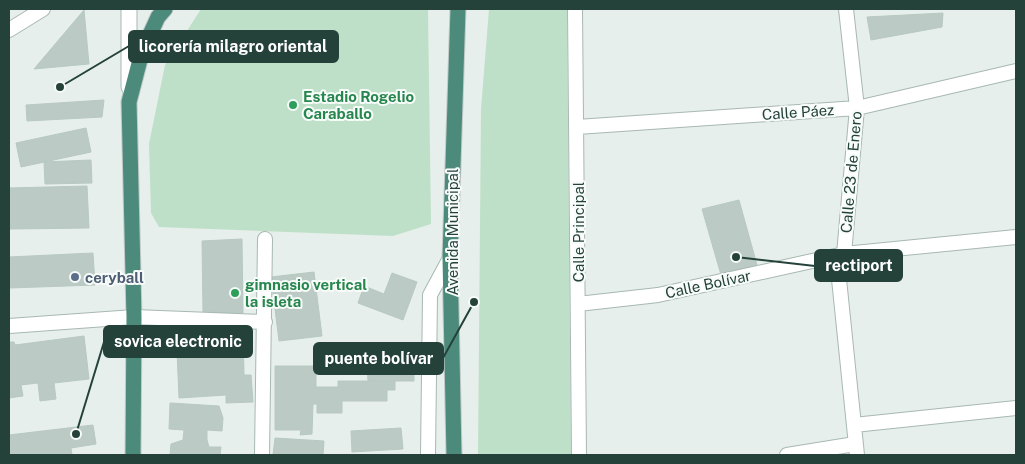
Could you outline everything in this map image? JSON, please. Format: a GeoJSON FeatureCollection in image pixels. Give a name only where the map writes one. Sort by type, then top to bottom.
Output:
{"type":"FeatureCollection","features":[{"type":"Feature","properties":{"kind":"highway"},"geometry":{"type":"LineString","coordinates":[[133,455],[134,317],[129,102],[142,52],[158,18],[165,9]]}},
{"type":"Feature","properties":{"kind":"highway","name":"Avenida Municipal"},"geometry":{"type":"LineString","coordinates":[[454,455],[450,258],[458,9]]}},
{"type":"Feature","properties":{"kind":"street"},"geometry":{"type":"LineString","coordinates":[[9,30],[43,9]]}},
{"type":"Feature","properties":{"kind":"street"},"geometry":{"type":"LineString","coordinates":[[129,9],[129,102]]}},
{"type":"Feature","properties":{"kind":"street","name":"Calle Principal"},"geometry":{"type":"LineString","coordinates":[[575,9],[579,455]]}},
{"type":"Feature","properties":{"kind":"street","name":"Calle 23 de Enero"},"geometry":{"type":"LineString","coordinates":[[846,9],[857,108],[844,254],[840,279],[856,450]]}},
{"type":"Feature","properties":{"kind":"street","name":"Calle Páez"},"geometry":{"type":"LineString","coordinates":[[577,127],[857,108],[1016,70]]}},
{"type":"Feature","properties":{"kind":"street","name":"Calle Bolívar"},"geometry":{"type":"LineString","coordinates":[[578,304],[658,295],[844,254],[1016,237]]}},
{"type":"Feature","properties":{"kind":"street"},"geometry":{"type":"LineString","coordinates":[[262,455],[265,239]]}},
{"type":"Feature","properties":{"kind":"street"},"geometry":{"type":"LineString","coordinates":[[428,455],[430,295],[450,258]]}},
{"type":"Feature","properties":{"kind":"street"},"geometry":{"type":"LineString","coordinates":[[9,326],[134,317],[265,322]]}},
{"type":"Feature","properties":{"kind":"street"},"geometry":{"type":"LineString","coordinates":[[854,425],[1016,408]]}},
{"type":"Feature","properties":{"kind":"street"},"geometry":{"type":"LineString","coordinates":[[787,455],[856,450]]}},
{"type":"Feature","properties":{"kind":"green space","name":"Estadio Rogelio Caraballo"},"geometry":{"type":"Polygon","coordinates":[[[201,9],[428,9],[431,224],[393,236],[159,227],[151,213],[149,144],[165,65],[201,9]]]}},
{"type":"Feature","properties":{"kind":"green space"},"geometry":{"type":"Polygon","coordinates":[[[489,9],[567,9],[571,455],[478,455],[481,109],[489,9]]]}},
{"type":"Feature","properties":{"kind":"building"},"geometry":{"type":"Polygon","coordinates":[[[84,10],[89,64],[34,69],[84,10]]]}},
{"type":"Feature","properties":{"kind":"building"},"geometry":{"type":"Polygon","coordinates":[[[943,13],[942,27],[871,40],[867,17],[943,13]]]}},
{"type":"Feature","properties":{"kind":"building"},"geometry":{"type":"Polygon","coordinates":[[[104,100],[102,117],[27,121],[26,105],[104,100]]]}},
{"type":"Feature","properties":{"kind":"building"},"geometry":{"type":"Polygon","coordinates":[[[86,128],[91,152],[21,167],[16,143],[86,128]]]}},
{"type":"Feature","properties":{"kind":"building"},"geometry":{"type":"Polygon","coordinates":[[[91,160],[92,183],[45,184],[44,162],[91,160]]]}},
{"type":"Feature","properties":{"kind":"building"},"geometry":{"type":"Polygon","coordinates":[[[87,186],[89,228],[9,229],[9,188],[87,186]]]}},
{"type":"Feature","properties":{"kind":"building"},"geometry":{"type":"Polygon","coordinates":[[[739,200],[757,265],[721,275],[702,209],[739,200]]]}},
{"type":"Feature","properties":{"kind":"building"},"geometry":{"type":"Polygon","coordinates":[[[242,239],[243,313],[203,312],[202,241],[242,239]]]}},
{"type":"Feature","properties":{"kind":"building"},"geometry":{"type":"Polygon","coordinates":[[[93,253],[95,285],[9,288],[9,257],[93,253]]]}},
{"type":"Feature","properties":{"kind":"building"},"geometry":{"type":"Polygon","coordinates":[[[314,272],[322,336],[279,341],[271,277],[314,272]]]}},
{"type":"Feature","properties":{"kind":"building"},"geometry":{"type":"Polygon","coordinates":[[[392,273],[417,282],[403,320],[358,303],[364,286],[384,294],[392,273]]]}},
{"type":"Feature","properties":{"kind":"building"},"geometry":{"type":"Polygon","coordinates":[[[243,325],[244,375],[251,375],[253,402],[226,403],[226,395],[179,398],[176,328],[243,325]]]}},
{"type":"Feature","properties":{"kind":"building"},"geometry":{"type":"Polygon","coordinates":[[[84,336],[89,379],[54,383],[56,399],[40,401],[38,383],[21,385],[23,396],[9,398],[9,342],[14,342],[15,345],[84,336]]]}},
{"type":"Feature","properties":{"kind":"building"},"geometry":{"type":"Polygon","coordinates":[[[414,362],[414,381],[368,381],[367,363],[414,362]]]}},
{"type":"Feature","properties":{"kind":"building"},"geometry":{"type":"Polygon","coordinates":[[[275,366],[316,366],[316,387],[338,387],[338,381],[395,381],[395,390],[387,390],[387,401],[342,401],[342,413],[317,413],[317,404],[313,404],[312,434],[300,435],[301,430],[275,430],[275,366]]]}},
{"type":"Feature","properties":{"kind":"building"},"geometry":{"type":"Polygon","coordinates":[[[170,403],[219,406],[223,418],[222,431],[207,430],[207,440],[209,447],[221,447],[220,455],[170,455],[171,444],[183,440],[184,430],[169,429],[170,403]]]}},
{"type":"Feature","properties":{"kind":"building"},"geometry":{"type":"Polygon","coordinates":[[[93,425],[96,444],[71,448],[72,455],[9,455],[9,435],[93,425]]]}},
{"type":"Feature","properties":{"kind":"building"},"geometry":{"type":"Polygon","coordinates":[[[401,428],[403,449],[352,452],[351,431],[401,428]]]}},
{"type":"Feature","properties":{"kind":"building"},"geometry":{"type":"Polygon","coordinates":[[[275,438],[324,441],[323,455],[273,455],[275,438]]]}},
{"type":"Feature","properties":{"kind":"place","name":"licorería milagro oriental"},"geometry":{"type":"Point","coordinates":[60,87]}},
{"type":"Feature","properties":{"kind":"place","name":"Estadio Rogelio Caraballo"},"geometry":{"type":"Point","coordinates":[293,105]}},
{"type":"Feature","properties":{"kind":"place","name":"rectiport"},"geometry":{"type":"Point","coordinates":[736,257]}},
{"type":"Feature","properties":{"kind":"place","name":"ceryball"},"geometry":{"type":"Point","coordinates":[75,277]}},
{"type":"Feature","properties":{"kind":"place","name":"gimnasio vertical la isleta"},"geometry":{"type":"Point","coordinates":[235,293]}},
{"type":"Feature","properties":{"kind":"place","name":"puente bolívar"},"geometry":{"type":"Point","coordinates":[474,302]}},
{"type":"Feature","properties":{"kind":"place","name":"sovica electronic"},"geometry":{"type":"Point","coordinates":[76,434]}}]}
